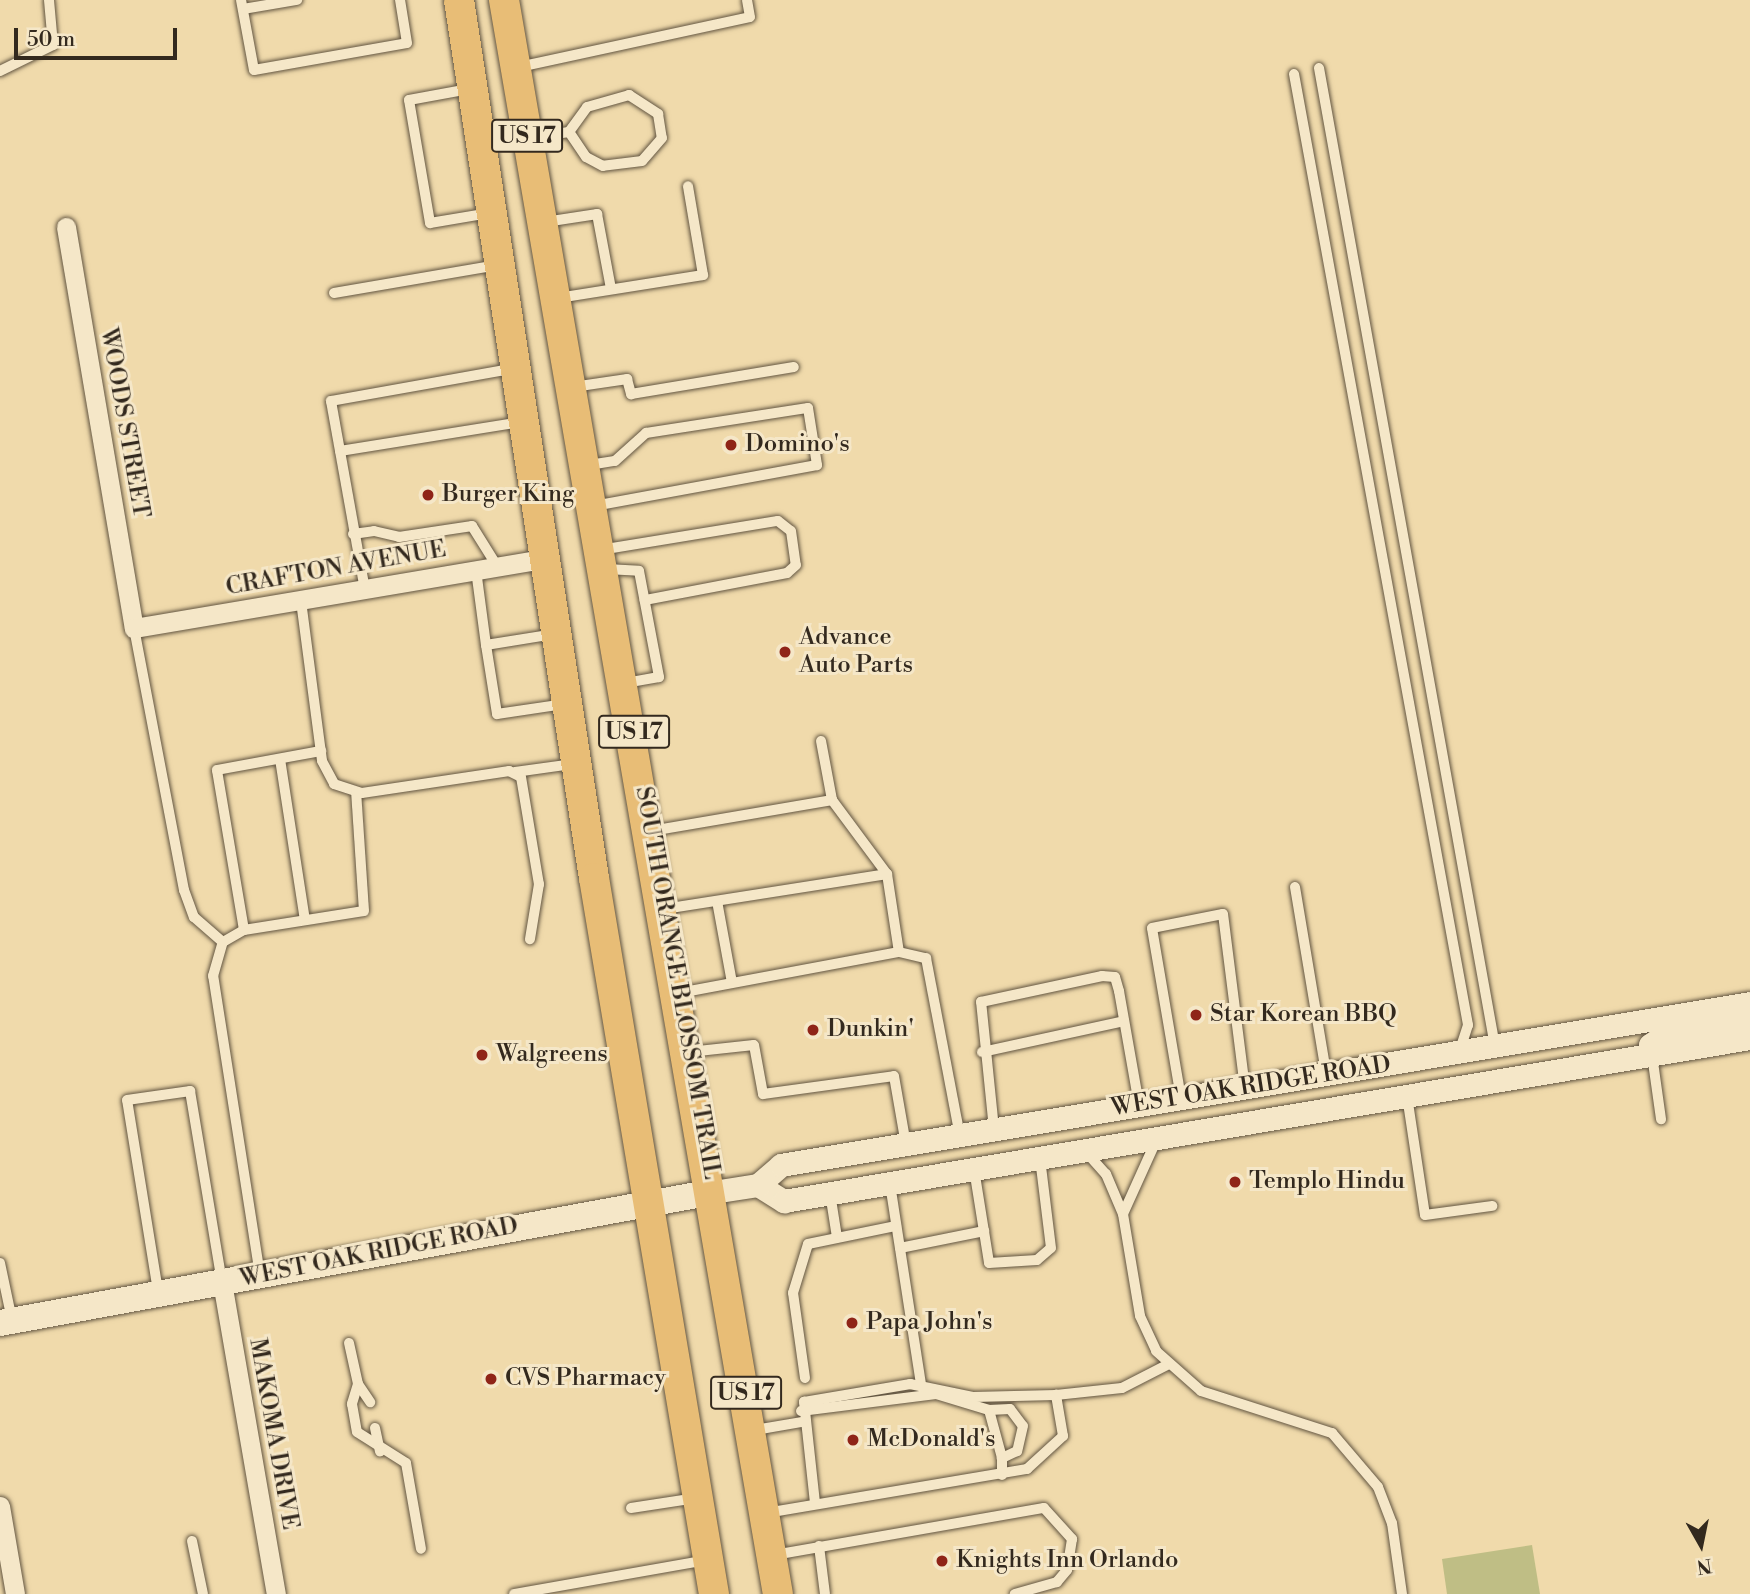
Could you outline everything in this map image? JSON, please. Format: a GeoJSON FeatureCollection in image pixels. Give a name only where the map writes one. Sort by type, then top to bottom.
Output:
{"type":"FeatureCollection","features":[{"type":"Feature","properties":{"kind":"main road","name":"US 17"},"geometry":{"type":"LineString","coordinates":[[459,0],[519,367],[577,763],[715,1594]]}},
{"type":"Feature","properties":{"kind":"main road","name":"SOUTH ORANGE BLOSSOM TRAIL"},"geometry":{"type":"LineString","coordinates":[[504,0],[590,507],[625,683],[689,1052],[778,1594]]}},
{"type":"Feature","properties":{"kind":"main road","name":"WEST OAK RIDGE ROAD"},"geometry":{"type":"LineString","coordinates":[[6,1322],[713,1192]]}},
{"type":"Feature","properties":{"kind":"street","name":"WOODS STREET"},"geometry":{"type":"LineString","coordinates":[[66,227],[134,628]]}},
{"type":"Feature","properties":{"kind":"street","name":"CRAFTON AVENUE"},"geometry":{"type":"LineString","coordinates":[[134,628],[547,558]]}},
{"type":"Feature","properties":{"kind":"street","name":"WEST OAK RIDGE ROAD"},"geometry":{"type":"LineString","coordinates":[[713,1192],[758,1185],[781,1165],[1750,1003]]}},
{"type":"Feature","properties":{"kind":"street"},"geometry":{"type":"LineString","coordinates":[[1651,1054],[1650,1045],[1663,1036],[1750,1020]]}},
{"type":"Feature","properties":{"kind":"street","name":"WEST OAK RIDGE ROAD"},"geometry":{"type":"LineString","coordinates":[[758,1185],[784,1201],[1750,1038]]}},
{"type":"Feature","properties":{"kind":"street"},"geometry":{"type":"LineString","coordinates":[[1287,1116],[1316,1098],[1475,1070],[1493,1059],[1495,1046]]}},
{"type":"Feature","properties":{"kind":"street","name":"MAKOMA DRIVE"},"geometry":{"type":"LineString","coordinates":[[222,1282],[276,1594]]}},
{"type":"Feature","properties":{"kind":"street"},"geometry":{"type":"LineString","coordinates":[[0,1506],[15,1594]]}},
{"type":"Feature","properties":{"kind":"lane"},"geometry":{"type":"LineString","coordinates":[[0,71],[53,45],[49,0]]}},
{"type":"Feature","properties":{"kind":"lane"},"geometry":{"type":"LineString","coordinates":[[298,0],[242,4],[254,69],[407,43],[400,0]]}},
{"type":"Feature","properties":{"kind":"lane"},"geometry":{"type":"LineString","coordinates":[[515,68],[750,17],[747,0]]}},
{"type":"Feature","properties":{"kind":"lane"},"geometry":{"type":"LineString","coordinates":[[1319,68],[1495,1046]]}},
{"type":"Feature","properties":{"kind":"lane"},"geometry":{"type":"LineString","coordinates":[[1294,74],[1468,1025],[1458,1052]]}},
{"type":"Feature","properties":{"kind":"lane"},"geometry":{"type":"LineString","coordinates":[[473,88],[408,100],[429,223],[493,213]]}},
{"type":"Feature","properties":{"kind":"lane"},"geometry":{"type":"LineString","coordinates":[[527,139],[569,132],[587,107],[629,95],[658,114],[663,128],[656,151],[615,166],[586,157],[569,132]]}},
{"type":"Feature","properties":{"kind":"lane"},"geometry":{"type":"LineString","coordinates":[[554,298],[703,275],[688,186]]}},
{"type":"Feature","properties":{"kind":"lane"},"geometry":{"type":"LineString","coordinates":[[541,223],[597,214],[611,289]]}},
{"type":"Feature","properties":{"kind":"lane"},"geometry":{"type":"LineString","coordinates":[[334,293],[502,264]]}},
{"type":"Feature","properties":{"kind":"lane"},"geometry":{"type":"LineString","coordinates":[[365,590],[331,401],[519,367]]}},
{"type":"Feature","properties":{"kind":"lane"},"geometry":{"type":"LineString","coordinates":[[569,387],[627,379],[631,394],[794,367]]}},
{"type":"Feature","properties":{"kind":"lane"},"geometry":{"type":"LineString","coordinates":[[583,466],[615,461],[646,433],[808,408],[817,465],[590,507]]}},
{"type":"Feature","properties":{"kind":"lane"},"geometry":{"type":"LineString","coordinates":[[340,451],[526,422]]}},
{"type":"Feature","properties":{"kind":"lane"},"geometry":{"type":"LineString","coordinates":[[600,560],[778,520],[791,531],[796,565],[787,573],[645,600]]}},
{"type":"Feature","properties":{"kind":"lane"},"geometry":{"type":"LineString","coordinates":[[353,534],[374,531],[399,537],[472,526],[497,566]]}},
{"type":"Feature","properties":{"kind":"lane"},"geometry":{"type":"LineString","coordinates":[[600,560],[635,568],[645,600],[659,677],[625,683]]}},
{"type":"Feature","properties":{"kind":"lane"},"geometry":{"type":"LineString","coordinates":[[476,570],[497,714],[569,703]]}},
{"type":"Feature","properties":{"kind":"lane"},"geometry":{"type":"LineString","coordinates":[[301,601],[321,751],[334,784],[356,792],[577,763]]}},
{"type":"Feature","properties":{"kind":"lane"},"geometry":{"type":"LineString","coordinates":[[134,628],[184,890],[194,917],[223,942]]}},
{"type":"Feature","properties":{"kind":"lane"},"geometry":{"type":"LineString","coordinates":[[486,645],[559,634]]}},
{"type":"Feature","properties":{"kind":"lane"},"geometry":{"type":"LineString","coordinates":[[821,741],[832,800],[887,874],[899,952]]}},
{"type":"Feature","properties":{"kind":"lane"},"geometry":{"type":"LineString","coordinates":[[244,930],[217,770],[321,751]]}},
{"type":"Feature","properties":{"kind":"lane"},"geometry":{"type":"LineString","coordinates":[[280,759],[305,920]]}},
{"type":"Feature","properties":{"kind":"lane"},"geometry":{"type":"LineString","coordinates":[[515,772],[524,784],[540,884],[530,939]]}},
{"type":"Feature","properties":{"kind":"lane"},"geometry":{"type":"LineString","coordinates":[[260,1275],[215,1021],[213,976],[223,942],[244,930],[364,911],[356,792]]}},
{"type":"Feature","properties":{"kind":"lane"},"geometry":{"type":"LineString","coordinates":[[651,831],[832,800]]}},
{"type":"Feature","properties":{"kind":"lane"},"geometry":{"type":"LineString","coordinates":[[664,909],[887,874]]}},
{"type":"Feature","properties":{"kind":"lane"},"geometry":{"type":"LineString","coordinates":[[1295,887],[1326,1073]]}},
{"type":"Feature","properties":{"kind":"lane"},"geometry":{"type":"LineString","coordinates":[[717,901],[732,983]]}},
{"type":"Feature","properties":{"kind":"lane"},"geometry":{"type":"LineString","coordinates":[[1181,1098],[1152,928],[1223,914],[1245,1087]]}},
{"type":"Feature","properties":{"kind":"lane"},"geometry":{"type":"LineString","coordinates":[[678,993],[899,952],[926,958],[960,1136]]}},
{"type":"Feature","properties":{"kind":"lane"},"geometry":{"type":"LineString","coordinates":[[995,1131],[978,1011],[988,998],[1115,977],[1139,1104]]}},
{"type":"Feature","properties":{"kind":"lane"},"geometry":{"type":"LineString","coordinates":[[982,1052],[1124,1021]]}},
{"type":"Feature","properties":{"kind":"lane"},"geometry":{"type":"LineString","coordinates":[[689,1052],[754,1045],[763,1094],[894,1076],[906,1145]]}},
{"type":"Feature","properties":{"kind":"lane"},"geometry":{"type":"LineString","coordinates":[[1651,1054],[1661,1119]]}},
{"type":"Feature","properties":{"kind":"lane"},"geometry":{"type":"LineString","coordinates":[[158,1294],[127,1100],[190,1091],[222,1282]]}},
{"type":"Feature","properties":{"kind":"lane"},"geometry":{"type":"LineString","coordinates":[[1407,1096],[1425,1215],[1492,1206]]}},
{"type":"Feature","properties":{"kind":"lane"},"geometry":{"type":"LineString","coordinates":[[1123,1214],[1157,1138]]}},
{"type":"Feature","properties":{"kind":"lane"},"geometry":{"type":"LineString","coordinates":[[1085,1150],[1106,1174],[1123,1214],[1140,1316],[1167,1365],[1201,1391],[1332,1433],[1378,1487],[1392,1523],[1402,1594]]}},
{"type":"Feature","properties":{"kind":"lane"},"geometry":{"type":"LineString","coordinates":[[974,1169],[989,1262],[1037,1260],[1051,1248],[1040,1158]]}},
{"type":"Feature","properties":{"kind":"lane"},"geometry":{"type":"LineString","coordinates":[[890,1183],[921,1384]]}},
{"type":"Feature","properties":{"kind":"lane"},"geometry":{"type":"LineString","coordinates":[[830,1193],[837,1237]]}},
{"type":"Feature","properties":{"kind":"lane"},"geometry":{"type":"LineString","coordinates":[[805,1378],[793,1293],[808,1244],[896,1226]]}},
{"type":"Feature","properties":{"kind":"lane"},"geometry":{"type":"LineString","coordinates":[[900,1248],[984,1231]]}},
{"type":"Feature","properties":{"kind":"lane"},"geometry":{"type":"LineString","coordinates":[[0,1263],[6,1322]]}},
{"type":"Feature","properties":{"kind":"lane"},"geometry":{"type":"LineString","coordinates":[[349,1343],[358,1384],[370,1402]]}},
{"type":"Feature","properties":{"kind":"lane"},"geometry":{"type":"LineString","coordinates":[[816,1503],[802,1416],[804,1402],[921,1384],[973,1398],[1056,1395],[1122,1388],[1167,1365]]}},
{"type":"Feature","properties":{"kind":"lane"},"geometry":{"type":"LineString","coordinates":[[358,1384],[352,1404],[357,1432],[380,1452],[406,1463],[421,1549]]}},
{"type":"Feature","properties":{"kind":"lane"},"geometry":{"type":"LineString","coordinates":[[752,1431],[802,1416],[919,1392],[989,1410],[1010,1409],[1023,1426],[1017,1451],[1002,1458]]}},
{"type":"Feature","properties":{"kind":"lane"},"geometry":{"type":"LineString","coordinates":[[765,1513],[1027,1469],[1063,1436],[1056,1395]]}},
{"type":"Feature","properties":{"kind":"lane"},"geometry":{"type":"LineString","coordinates":[[989,1410],[1002,1458],[1002,1475]]}},
{"type":"Feature","properties":{"kind":"lane"},"geometry":{"type":"LineString","coordinates":[[375,1427],[380,1452]]}},
{"type":"Feature","properties":{"kind":"lane"},"geometry":{"type":"LineString","coordinates":[[631,1508],[698,1497]]}},
{"type":"Feature","properties":{"kind":"lane"},"geometry":{"type":"LineString","coordinates":[[772,1556],[1044,1508],[1072,1539],[1067,1570],[1057,1582],[1015,1594]]}},
{"type":"Feature","properties":{"kind":"lane"},"geometry":{"type":"LineString","coordinates":[[192,1541],[203,1594]]}},
{"type":"Feature","properties":{"kind":"lane"},"geometry":{"type":"LineString","coordinates":[[819,1546],[825,1594]]}},
{"type":"Feature","properties":{"kind":"lane"},"geometry":{"type":"LineString","coordinates":[[514,1594],[709,1560]]}},
{"type":"Feature","properties":{"kind":"shaded area"},"geometry":{"type":"Polygon","coordinates":[[[1532,1545],[1540,1594],[1447,1594],[1442,1559],[1532,1545]]]}},
{"type":"Feature","properties":{"kind":"place","name":"Domino's"},"geometry":{"type":"Point","coordinates":[731,445]}},
{"type":"Feature","properties":{"kind":"place","name":"Burger King"},"geometry":{"type":"Point","coordinates":[428,495]}},
{"type":"Feature","properties":{"kind":"place","name":"Advance Auto Parts"},"geometry":{"type":"Point","coordinates":[785,652]}},
{"type":"Feature","properties":{"kind":"place","name":"Star Korean BBQ"},"geometry":{"type":"Point","coordinates":[1196,1015]}},
{"type":"Feature","properties":{"kind":"place","name":"Dunkin'"},"geometry":{"type":"Point","coordinates":[813,1030]}},
{"type":"Feature","properties":{"kind":"place","name":"Walgreens"},"geometry":{"type":"Point","coordinates":[482,1055]}},
{"type":"Feature","properties":{"kind":"place","name":"Templo Hindu"},"geometry":{"type":"Point","coordinates":[1235,1182]}},
{"type":"Feature","properties":{"kind":"place","name":"Papa John's"},"geometry":{"type":"Point","coordinates":[852,1323]}},
{"type":"Feature","properties":{"kind":"place","name":"CVS Pharmacy"},"geometry":{"type":"Point","coordinates":[491,1379]}},
{"type":"Feature","properties":{"kind":"place","name":"McDonald's"},"geometry":{"type":"Point","coordinates":[853,1440]}},
{"type":"Feature","properties":{"kind":"place","name":"Knights Inn Orlando"},"geometry":{"type":"Point","coordinates":[942,1561]}}]}
